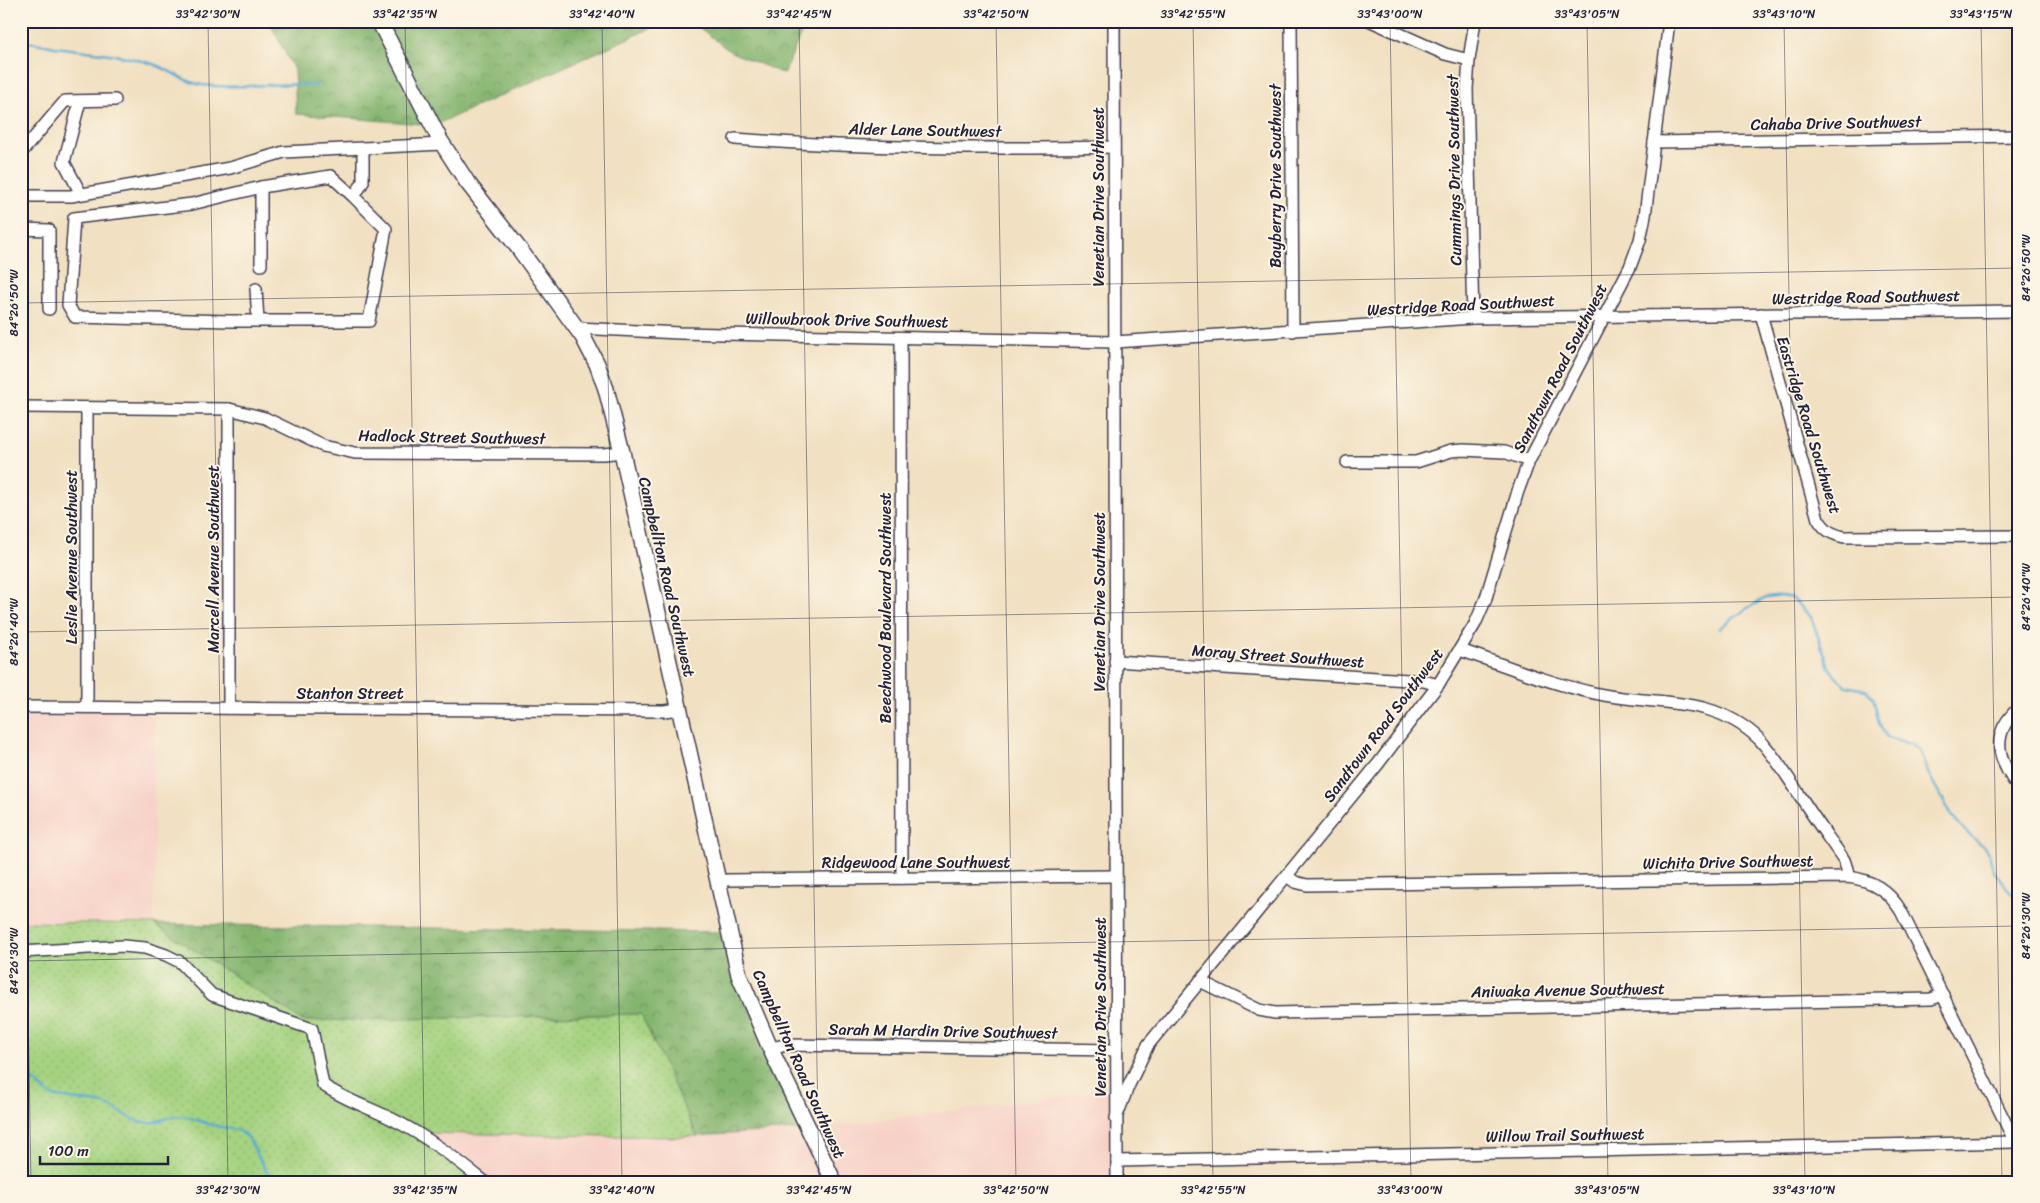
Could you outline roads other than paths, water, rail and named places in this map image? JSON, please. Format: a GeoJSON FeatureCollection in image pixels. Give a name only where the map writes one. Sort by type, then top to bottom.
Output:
{"type":"FeatureCollection","features":[{"type":"Feature","properties":{"kind":"main road","name":"Campbellton Road Southwest"},"geometry":{"type":"LineString","coordinates":[[379,21],[442,144],[467,182],[578,328],[606,389],[622,452],[739,975],[770,1048],[834,1182]]}},
{"type":"Feature","properties":{"kind":"street","name":"Venetian Drive Southwest"},"geometry":{"type":"LineString","coordinates":[[1114,21],[1117,1182]]}},
{"type":"Feature","properties":{"kind":"street","name":"Bayberry Drive Southwest"},"geometry":{"type":"LineString","coordinates":[[1291,21],[1293,331]]}},
{"type":"Feature","properties":{"kind":"street"},"geometry":{"type":"LineString","coordinates":[[1371,21],[1445,54],[1469,60]]}},
{"type":"Feature","properties":{"kind":"street","name":"Cummings Drive Southwest"},"geometry":{"type":"LineString","coordinates":[[1473,318],[1466,88],[1475,21]]}},
{"type":"Feature","properties":{"kind":"street","name":"Sandtown Road Southwest"},"geometry":{"type":"LineString","coordinates":[[1116,1118],[1128,1087],[1148,1046],[1378,764],[1438,685],[1475,624],[1485,601],[1529,461],[1630,267],[1640,240],[1645,216],[1669,21]]}},
{"type":"Feature","properties":{"kind":"street"},"geometry":{"type":"LineString","coordinates":[[21,154],[65,102],[115,100]]}},
{"type":"Feature","properties":{"kind":"street"},"geometry":{"type":"LineString","coordinates":[[80,101],[64,162],[81,194]]}},
{"type":"Feature","properties":{"kind":"street","name":"Cahaba Drive Southwest"},"geometry":{"type":"LineString","coordinates":[[1654,142],[2019,136]]}},
{"type":"Feature","properties":{"kind":"street","name":"Alder Lane Southwest"},"geometry":{"type":"LineString","coordinates":[[735,140],[791,144],[1018,148],[1114,147]]}},
{"type":"Feature","properties":{"kind":"street"},"geometry":{"type":"LineString","coordinates":[[21,196],[72,196],[230,168],[284,152],[442,144]]}},
{"type":"Feature","properties":{"kind":"street"},"geometry":{"type":"LineString","coordinates":[[354,197],[363,182],[363,148]]}},
{"type":"Feature","properties":{"kind":"street"},"geometry":{"type":"LineString","coordinates":[[331,176],[354,197],[386,229],[369,321],[258,321],[75,317],[68,305],[74,218],[192,204],[260,187],[331,176]]}},
{"type":"Feature","properties":{"kind":"street"},"geometry":{"type":"LineString","coordinates":[[260,187],[261,265]]}},
{"type":"Feature","properties":{"kind":"street"},"geometry":{"type":"LineString","coordinates":[[21,229],[49,230],[49,309]]}},
{"type":"Feature","properties":{"kind":"street"},"geometry":{"type":"LineString","coordinates":[[256,289],[258,321]]}},
{"type":"Feature","properties":{"kind":"street","name":"Westridge Road Southwest"},"geometry":{"type":"LineString","coordinates":[[1115,342],[1473,318],[2019,311]]}},
{"type":"Feature","properties":{"kind":"street","name":"Eastridge Road Southwest"},"geometry":{"type":"LineString","coordinates":[[1761,314],[1818,519],[1824,528],[1832,534],[1844,537],[2019,536]]}},
{"type":"Feature","properties":{"kind":"street","name":"Willowbrook Drive Southwest"},"geometry":{"type":"LineString","coordinates":[[578,328],[679,333],[1115,342]]}},
{"type":"Feature","properties":{"kind":"street","name":"Beechwood Boulevard Southwest"},"geometry":{"type":"LineString","coordinates":[[901,338],[902,878]]}},
{"type":"Feature","properties":{"kind":"street","name":"Hadlock Street Southwest"},"geometry":{"type":"LineString","coordinates":[[21,407],[229,409],[265,418],[322,446],[355,453],[604,454],[622,452]]}},
{"type":"Feature","properties":{"kind":"street","name":"Leslie Avenue Southwest"},"geometry":{"type":"LineString","coordinates":[[86,408],[87,707]]}},
{"type":"Feature","properties":{"kind":"street","name":"Marcell Avenue Southwest"},"geometry":{"type":"LineString","coordinates":[[229,409],[229,708]]}},
{"type":"Feature","properties":{"kind":"street"},"geometry":{"type":"LineString","coordinates":[[1347,462],[1416,462],[1451,451],[1463,450],[1504,452],[1529,461]]}},
{"type":"Feature","properties":{"kind":"street"},"geometry":{"type":"LineString","coordinates":[[1460,650],[1541,678],[1594,693],[1627,699],[1687,703],[1711,710],[1733,720],[1758,738],[1777,760],[1844,860],[1848,877]]}},
{"type":"Feature","properties":{"kind":"street","name":"Moray Street Southwest"},"geometry":{"type":"LineString","coordinates":[[1115,662],[1424,681],[1438,685]]}},
{"type":"Feature","properties":{"kind":"street","name":"Stanton Street"},"geometry":{"type":"LineString","coordinates":[[21,707],[664,712],[679,709]]}},
{"type":"Feature","properties":{"kind":"street"},"geometry":{"type":"LineString","coordinates":[[2019,708],[2010,716],[2002,731],[1999,747],[2002,762],[2019,788]]}},
{"type":"Feature","properties":{"kind":"street","name":"Ridgewood Lane Southwest"},"geometry":{"type":"LineString","coordinates":[[717,881],[1116,876]]}},
{"type":"Feature","properties":{"kind":"street","name":"Wichita Drive Southwest"},"geometry":{"type":"LineString","coordinates":[[1287,876],[1295,882],[1307,884],[1848,877],[1861,879],[1874,884],[1895,901],[2015,1142]]}},
{"type":"Feature","properties":{"kind":"street"},"geometry":{"type":"LineString","coordinates":[[21,952],[124,946],[145,948],[166,955],[180,962],[212,995],[312,1029],[323,1085],[340,1096],[424,1136],[485,1182]]}},
{"type":"Feature","properties":{"kind":"street","name":"Aniwaka Avenue Southwest"},"geometry":{"type":"LineString","coordinates":[[1200,981],[1259,1010],[1275,1013],[1931,999],[1943,995]]}},
{"type":"Feature","properties":{"kind":"street","name":"Sarah M Hardin Drive Southwest"},"geometry":{"type":"LineString","coordinates":[[770,1048],[787,1045],[1116,1050]]}},
{"type":"Feature","properties":{"kind":"street","name":"Willow Trail Southwest"},"geometry":{"type":"LineString","coordinates":[[1117,1162],[2015,1142]]}},
{"type":"Feature","properties":{"kind":"waterway"},"geometry":{"type":"LineString","coordinates":[[21,42],[129,58],[153,64],[202,85],[231,87],[288,84],[317,86]]}},
{"type":"Feature","properties":{"kind":"waterway"},"geometry":{"type":"LineString","coordinates":[[1719,629],[1746,609],[1766,598],[1782,596],[1792,598],[1811,617],[1829,667],[1836,677],[1846,686],[1866,690],[1873,697],[1879,724],[1887,738],[1911,744],[1919,750],[1929,775],[1952,816],[1967,833],[1984,847],[1989,854],[1993,870],[2019,903]]}},
{"type":"Feature","properties":{"kind":"waterway"},"geometry":{"type":"LineString","coordinates":[[21,1069],[51,1096],[105,1104],[139,1122],[151,1123],[175,1116],[188,1117],[212,1125],[237,1130],[248,1137],[272,1182]]}}]}
